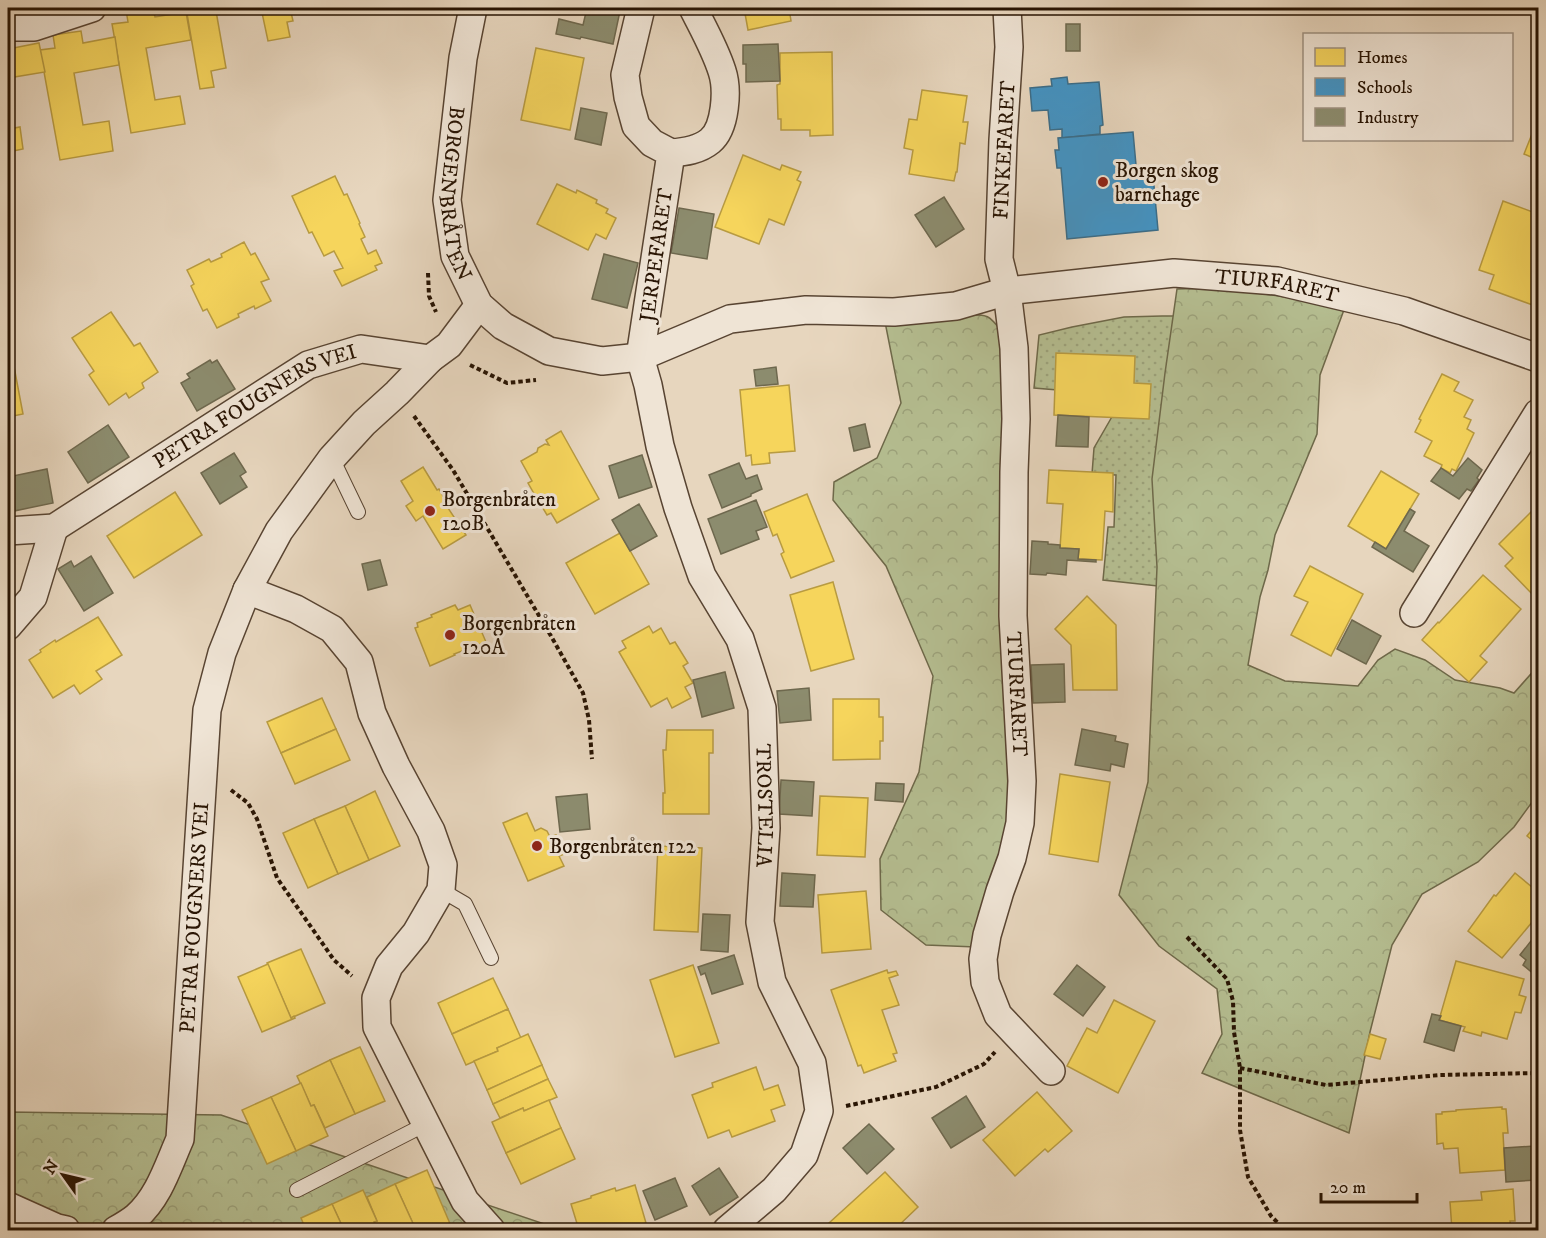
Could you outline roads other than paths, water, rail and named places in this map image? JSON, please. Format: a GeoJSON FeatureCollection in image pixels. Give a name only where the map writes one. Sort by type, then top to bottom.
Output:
{"type":"FeatureCollection","features":[{"type":"Feature","properties":{"kind":"street"},"geometry":{"type":"LineString","coordinates":[[8,27],[34,27],[92,8]]}},
{"type":"Feature","properties":{"kind":"street","name":"BORGENBRÅTEN"},"geometry":{"type":"LineString","coordinates":[[473,8],[463,58],[447,200],[455,256],[478,305],[503,326],[549,351],[602,361],[640,357]]}},
{"type":"Feature","properties":{"kind":"street"},"geometry":{"type":"LineString","coordinates":[[641,8],[625,75],[627,97],[636,126],[652,143],[671,153],[690,151],[711,140],[723,119],[726,95],[723,72],[693,8]]}},
{"type":"Feature","properties":{"kind":"street","name":"FINKEFARET"},"geometry":{"type":"LineString","coordinates":[[1007,8],[1010,47],[1003,140],[999,259],[1007,291]]}},
{"type":"Feature","properties":{"kind":"street","name":"JERPEFARET"},"geometry":{"type":"LineString","coordinates":[[640,357],[671,153]]}},
{"type":"Feature","properties":{"kind":"street","name":"TIURFARET"},"geometry":{"type":"LineString","coordinates":[[640,357],[730,319],[806,310],[894,312],[956,306],[1007,291],[1174,273],[1276,281],[1404,310],[1539,358]]}},
{"type":"Feature","properties":{"kind":"street","name":"TIURFARET"},"geometry":{"type":"LineString","coordinates":[[1007,291],[1014,348],[1016,418],[1013,616],[1022,791],[1020,823],[1015,846],[990,924],[983,959],[985,982],[998,1015],[1051,1071]]}},
{"type":"Feature","properties":{"kind":"street","name":"BORGENBRÅTEN"},"geometry":{"type":"LineString","coordinates":[[430,358],[449,345],[478,305]]}},
{"type":"Feature","properties":{"kind":"street","name":"PETRA FOUGNERS VEI"},"geometry":{"type":"LineString","coordinates":[[8,531],[54,528],[308,365],[361,349],[430,358]]}},
{"type":"Feature","properties":{"kind":"street","name":"TROSTELIA"},"geometry":{"type":"LineString","coordinates":[[640,357],[660,446],[678,508],[702,576],[740,639],[762,708],[766,828],[760,922],[772,982],[812,1063],[819,1111],[804,1155],[774,1190],[727,1230]]}},
{"type":"Feature","properties":{"kind":"street","name":"PETRA FOUGNERS VEI"},"geometry":{"type":"LineString","coordinates":[[116,1230],[135,1219],[149,1204],[161,1185],[180,1138],[207,710],[222,653],[247,590],[279,531],[332,458],[430,358]]}},
{"type":"Feature","properties":{"kind":"street"},"geometry":{"type":"LineString","coordinates":[[1414,613],[1539,413]]}},
{"type":"Feature","properties":{"kind":"street"},"geometry":{"type":"LineString","coordinates":[[8,626],[33,597],[54,528]]}},
{"type":"Feature","properties":{"kind":"street"},"geometry":{"type":"LineString","coordinates":[[247,590],[296,609],[332,629],[359,662],[372,713],[396,766],[431,831],[443,865],[441,890],[416,933],[389,966],[376,998],[377,1027],[465,1201],[491,1230]]}},
{"type":"Feature","properties":{"kind":"street"},"geometry":{"type":"LineString","coordinates":[[8,1206],[66,1230]]}},
{"type":"Feature","properties":{"kind":"lane"},"geometry":{"type":"LineString","coordinates":[[332,458],[358,512]]}},
{"type":"Feature","properties":{"kind":"lane"},"geometry":{"type":"LineString","coordinates":[[441,890],[465,904],[491,958]]}},
{"type":"Feature","properties":{"kind":"lane"},"geometry":{"type":"LineString","coordinates":[[297,1190],[426,1124]]}},
{"type":"Feature","properties":{"kind":"place","name":"Borgen skog barnehage"},"geometry":{"type":"Point","coordinates":[1103,182]}},
{"type":"Feature","properties":{"kind":"place","name":"Borgenbråten 120B"},"geometry":{"type":"Point","coordinates":[430,511]}},
{"type":"Feature","properties":{"kind":"place","name":"Borgenbråten 120A"},"geometry":{"type":"Point","coordinates":[450,635]}},
{"type":"Feature","properties":{"kind":"place","name":"Borgenbråten 122"},"geometry":{"type":"Point","coordinates":[537,846]}}]}
